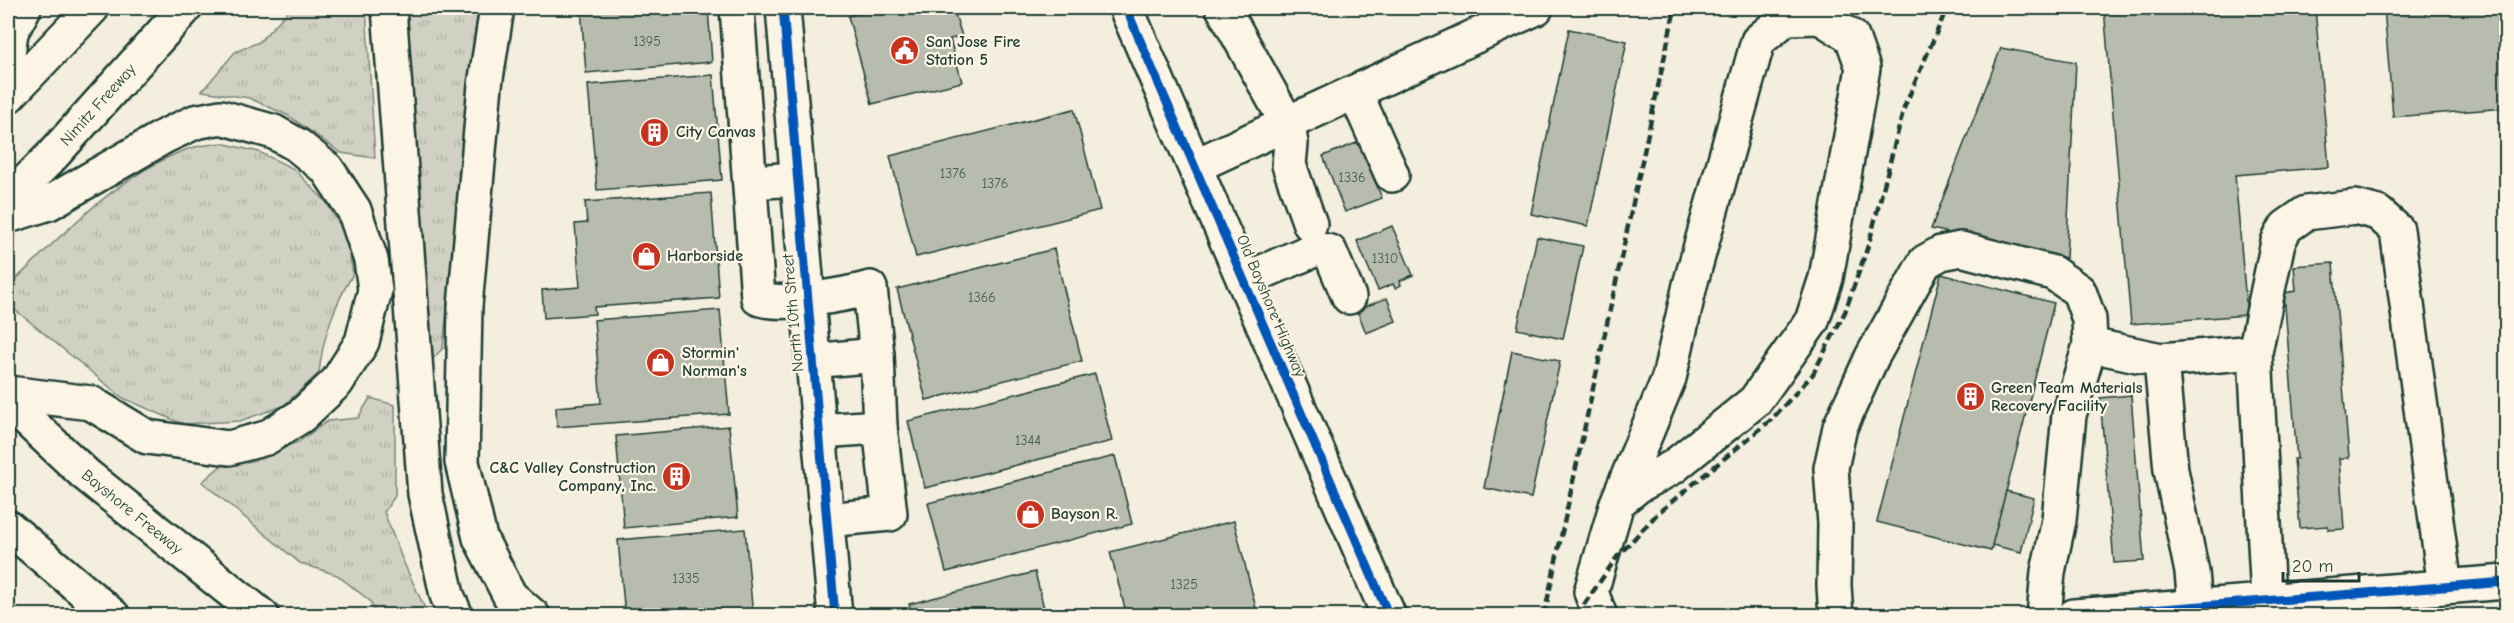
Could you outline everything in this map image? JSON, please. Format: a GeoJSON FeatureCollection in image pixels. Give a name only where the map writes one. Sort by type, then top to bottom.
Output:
{"type":"FeatureCollection","features":[{"type":"Feature","properties":{"kind":"main road"},"geometry":{"type":"LineString","coordinates":[[8,54],[11,32],[24,8]]}},
{"type":"Feature","properties":{"kind":"main road"},"geometry":{"type":"LineString","coordinates":[[8,96],[92,8]]}},
{"type":"Feature","properties":{"kind":"main road","name":"Nimitz Freeway"},"geometry":{"type":"LineString","coordinates":[[28,194],[185,8]]}},
{"type":"Feature","properties":{"kind":"main road"},"geometry":{"type":"LineString","coordinates":[[389,8],[425,494],[447,595],[456,615]]}},
{"type":"Feature","properties":{"kind":"main road"},"geometry":{"type":"LineString","coordinates":[[497,8],[485,85],[465,306],[462,462],[480,537],[510,596],[533,615]]}},
{"type":"Feature","properties":{"kind":"main road"},"geometry":{"type":"LineString","coordinates":[[737,8],[758,298],[766,302],[807,299],[852,293],[870,288],[877,355],[880,427],[890,514],[826,520]]}},
{"type":"Feature","properties":{"kind":"main road","name":"North 10th Street"},"geometry":{"type":"LineString","coordinates":[[783,8],[835,615]]}},
{"type":"Feature","properties":{"kind":"main road","name":"Old Bayshore Highway"},"geometry":{"type":"LineString","coordinates":[[1126,8],[1389,615]]}},
{"type":"Feature","properties":{"kind":"main road"},"geometry":{"type":"LineString","coordinates":[[1223,8],[1287,123],[1291,143],[1288,165],[1310,224]]}},
{"type":"Feature","properties":{"kind":"main road"},"geometry":{"type":"LineString","coordinates":[[1195,166],[1536,8]]}},
{"type":"Feature","properties":{"kind":"main road"},"geometry":{"type":"LineString","coordinates":[[1600,615],[1591,592],[1617,503],[1669,378],[1690,285],[1758,41],[1786,18],[1820,17],[1852,37],[1863,68],[1826,278],[1812,321],[1755,401],[1673,466],[1638,486],[1617,503]]}},
{"type":"Feature","properties":{"kind":"main road"},"geometry":{"type":"LineString","coordinates":[[1355,92],[1392,175]]}},
{"type":"Feature","properties":{"kind":"main road"},"geometry":{"type":"LineString","coordinates":[[8,216],[28,194],[195,122],[221,117],[274,132],[297,145],[327,169],[354,210],[371,260],[375,290],[362,342],[337,382],[302,417],[266,438],[229,448],[147,437],[91,403],[8,393]]}},
{"type":"Feature","properties":{"kind":"main road"},"geometry":{"type":"LineString","coordinates":[[751,182],[796,179]]}},
{"type":"Feature","properties":{"kind":"main road"},"geometry":{"type":"LineString","coordinates":[[2268,600],[2255,352],[2278,242],[2286,227],[2306,213],[2355,207],[2378,213],[2397,230],[2445,587]]}},
{"type":"Feature","properties":{"kind":"main road"},"geometry":{"type":"LineString","coordinates":[[1244,280],[1316,249],[1330,252],[1349,297]]}},
{"type":"Feature","properties":{"kind":"main road"},"geometry":{"type":"LineString","coordinates":[[1836,615],[1835,524],[1831,468],[1840,428],[1872,357],[1925,262],[1941,253],[1961,249],[2054,273],[2079,291],[2089,319],[2090,345],[2069,416],[2060,520],[2048,572],[2044,615]]}},
{"type":"Feature","properties":{"kind":"main road"},"geometry":{"type":"LineString","coordinates":[[2090,345],[2162,360],[2255,352]]}},
{"type":"Feature","properties":{"kind":"main road"},"geometry":{"type":"LineString","coordinates":[[812,361],[877,355]]}},
{"type":"Feature","properties":{"kind":"main road"},"geometry":{"type":"LineString","coordinates":[[2162,360],[2171,470],[2192,572],[2195,606]]}},
{"type":"Feature","properties":{"kind":"main road","name":"Bayshore Freeway"},"geometry":{"type":"LineString","coordinates":[[8,402],[85,474],[262,615]]}},
{"type":"Feature","properties":{"kind":"main road"},"geometry":{"type":"LineString","coordinates":[[819,431],[880,427]]}},
{"type":"Feature","properties":{"kind":"main road"},"geometry":{"type":"LineString","coordinates":[[8,526],[113,615]]}},
{"type":"Feature","properties":{"kind":"main road"},"geometry":{"type":"LineString","coordinates":[[2074,615],[2195,606],[2232,610],[2268,600],[2330,606],[2445,587],[2506,582]]}},
{"type":"Feature","properties":{"kind":"green space"},"geometry":{"type":"Polygon","coordinates":[[[291,8],[366,8],[375,158],[341,153],[289,116],[249,98],[202,91],[235,52],[259,42],[291,8]]]}},
{"type":"Feature","properties":{"kind":"green space"},"geometry":{"type":"Polygon","coordinates":[[[407,8],[478,8],[443,348],[431,361],[408,40],[407,8]]]}},
{"type":"Feature","properties":{"kind":"green space"},"geometry":{"type":"Polygon","coordinates":[[[221,143],[259,152],[294,169],[326,202],[347,237],[353,274],[330,322],[319,373],[283,406],[240,421],[183,424],[123,398],[8,304],[8,287],[90,210],[135,176],[189,148],[221,143]]]}},
{"type":"Feature","properties":{"kind":"green space"},"geometry":{"type":"Polygon","coordinates":[[[370,398],[395,405],[395,496],[384,512],[428,615],[376,615],[370,601],[337,575],[300,563],[202,482],[222,465],[245,460],[298,442],[328,421],[358,418],[370,398]]]}},
{"type":"Feature","properties":{"kind":"building"},"geometry":{"type":"Polygon","coordinates":[[[581,8],[708,8],[712,62],[586,73],[581,8]]]}},
{"type":"Feature","properties":{"kind":"building","name":"San Jose Fire Station 5"},"geometry":{"type":"Polygon","coordinates":[[[882,8],[953,8],[962,36],[950,39],[962,82],[872,104],[848,16],[882,8]]]}},
{"type":"Feature","properties":{"kind":"building"},"geometry":{"type":"Polygon","coordinates":[[[2104,8],[2315,8],[2329,167],[2235,175],[2247,315],[2131,324],[2104,8]]]}},
{"type":"Feature","properties":{"kind":"building"},"geometry":{"type":"Polygon","coordinates":[[[2384,8],[2506,8],[2506,108],[2393,117],[2384,8]]]}},
{"type":"Feature","properties":{"kind":"building"},"geometry":{"type":"Polygon","coordinates":[[[1569,29],[1627,41],[1588,226],[1531,214],[1569,29]]]}},
{"type":"Feature","properties":{"kind":"building"},"geometry":{"type":"Polygon","coordinates":[[[2001,48],[2076,62],[2066,258],[1931,229],[2001,48]]]}},
{"type":"Feature","properties":{"kind":"building","name":"City Canvas"},"geometry":{"type":"Polygon","coordinates":[[[713,75],[722,180],[597,190],[588,85],[713,75]]]}},
{"type":"Feature","properties":{"kind":"building"},"geometry":{"type":"Polygon","coordinates":[[[1074,109],[1100,210],[916,257],[890,156],[1074,109]]]}},
{"type":"Feature","properties":{"kind":"building"},"geometry":{"type":"Polygon","coordinates":[[[1359,142],[1382,198],[1345,212],[1323,156],[1359,142]]]}},
{"type":"Feature","properties":{"kind":"building","name":"Harborside"},"geometry":{"type":"Polygon","coordinates":[[[711,193],[719,298],[594,307],[595,314],[544,318],[542,290],[580,287],[575,224],[587,223],[585,202],[711,193]]]}},
{"type":"Feature","properties":{"kind":"building"},"geometry":{"type":"Polygon","coordinates":[[[1392,226],[1413,275],[1400,281],[1401,285],[1395,288],[1393,284],[1378,290],[1357,241],[1392,226]]]}},
{"type":"Feature","properties":{"kind":"building"},"geometry":{"type":"Polygon","coordinates":[[[1537,237],[1583,246],[1563,339],[1517,329],[1537,237]]]}},
{"type":"Feature","properties":{"kind":"building"},"geometry":{"type":"Polygon","coordinates":[[[1054,249],[1082,361],[926,400],[897,289],[1054,249]]]}},
{"type":"Feature","properties":{"kind":"building"},"geometry":{"type":"Polygon","coordinates":[[[2333,263],[2349,458],[2339,458],[2344,529],[2328,530],[2328,526],[2300,528],[2284,293],[2296,291],[2294,266],[2333,263]]]}},
{"type":"Feature","properties":{"kind":"building","name":"Green Team Materials Recovery Facility"},"geometry":{"type":"Polygon","coordinates":[[[1941,274],[2054,303],[1991,551],[1877,522],[1941,274]]]}},
{"type":"Feature","properties":{"kind":"building"},"geometry":{"type":"Polygon","coordinates":[[[1387,298],[1396,321],[1366,333],[1357,310],[1387,298]]]}},
{"type":"Feature","properties":{"kind":"building","name":"Stormin' Norman's"},"geometry":{"type":"Polygon","coordinates":[[[720,310],[729,414],[557,427],[556,407],[601,403],[594,320],[720,310]]]}},
{"type":"Feature","properties":{"kind":"building"},"geometry":{"type":"Polygon","coordinates":[[[1512,351],[1560,361],[1531,498],[1484,488],[1512,351]]]}},
{"type":"Feature","properties":{"kind":"building"},"geometry":{"type":"Polygon","coordinates":[[[1095,374],[1112,441],[925,488],[908,421],[1095,374]]]}},
{"type":"Feature","properties":{"kind":"building"},"geometry":{"type":"Polygon","coordinates":[[[2131,395],[2144,561],[2114,563],[2100,398],[2131,395]]]}},
{"type":"Feature","properties":{"kind":"building","name":"C&C Valley Construction Company, Inc."},"geometry":{"type":"Polygon","coordinates":[[[729,426],[738,517],[624,528],[616,436],[729,426]]]}},
{"type":"Feature","properties":{"kind":"building","name":"Bayson R."},"geometry":{"type":"Polygon","coordinates":[[[1115,456],[1132,524],[946,572],[928,503],[1115,456]]]}},
{"type":"Feature","properties":{"kind":"building"},"geometry":{"type":"Polygon","coordinates":[[[2006,491],[2034,498],[2021,552],[1992,545],[2006,491]]]}},
{"type":"Feature","properties":{"kind":"building"},"geometry":{"type":"Polygon","coordinates":[[[1234,521],[1258,616],[1127,616],[1110,552],[1234,521]]]}},
{"type":"Feature","properties":{"kind":"building"},"geometry":{"type":"Polygon","coordinates":[[[745,529],[753,616],[625,616],[618,540],[745,529]]]}},
{"type":"Feature","properties":{"kind":"building"},"geometry":{"type":"Polygon","coordinates":[[[1035,572],[1046,616],[912,616],[909,604],[1035,572]]]}},
{"type":"Feature","properties":{"kind":"railway"},"geometry":{"type":"LineString","coordinates":[[1544,616],[1675,8]]}},
{"type":"Feature","properties":{"kind":"railway"},"geometry":{"type":"LineString","coordinates":[[1576,616],[1617,557],[1658,513],[1771,420],[1813,374],[1845,312],[1869,243],[1904,108],[1944,15],[1950,8]]}},
{"type":"Feature","properties":{"kind":"cycle path"},"geometry":{"type":"LineString","coordinates":[[783,8],[835,616]]}},
{"type":"Feature","properties":{"kind":"cycle path"},"geometry":{"type":"LineString","coordinates":[[1126,8],[1389,616]]}},
{"type":"Feature","properties":{"kind":"cycle path"},"geometry":{"type":"LineString","coordinates":[[2074,616],[2506,582]]}},
{"type":"Feature","properties":{"kind":"place","name":"San Jose Fire Station 5"},"geometry":{"type":"Point","coordinates":[905,51]}},
{"type":"Feature","properties":{"kind":"place","name":"City Canvas"},"geometry":{"type":"Point","coordinates":[655,132]}},
{"type":"Feature","properties":{"kind":"place","name":"Harborside"},"geometry":{"type":"Point","coordinates":[646,256]}},
{"type":"Feature","properties":{"kind":"place","name":"Stormin' Norman's"},"geometry":{"type":"Point","coordinates":[661,362]}},
{"type":"Feature","properties":{"kind":"place","name":"Green Team Materials Recovery Facility"},"geometry":{"type":"Point","coordinates":[1970,397]}},
{"type":"Feature","properties":{"kind":"place","name":"C&C Valley Construction Company, Inc."},"geometry":{"type":"Point","coordinates":[677,477]}},
{"type":"Feature","properties":{"kind":"place","name":"Bayson R."},"geometry":{"type":"Point","coordinates":[1030,514]}}]}
